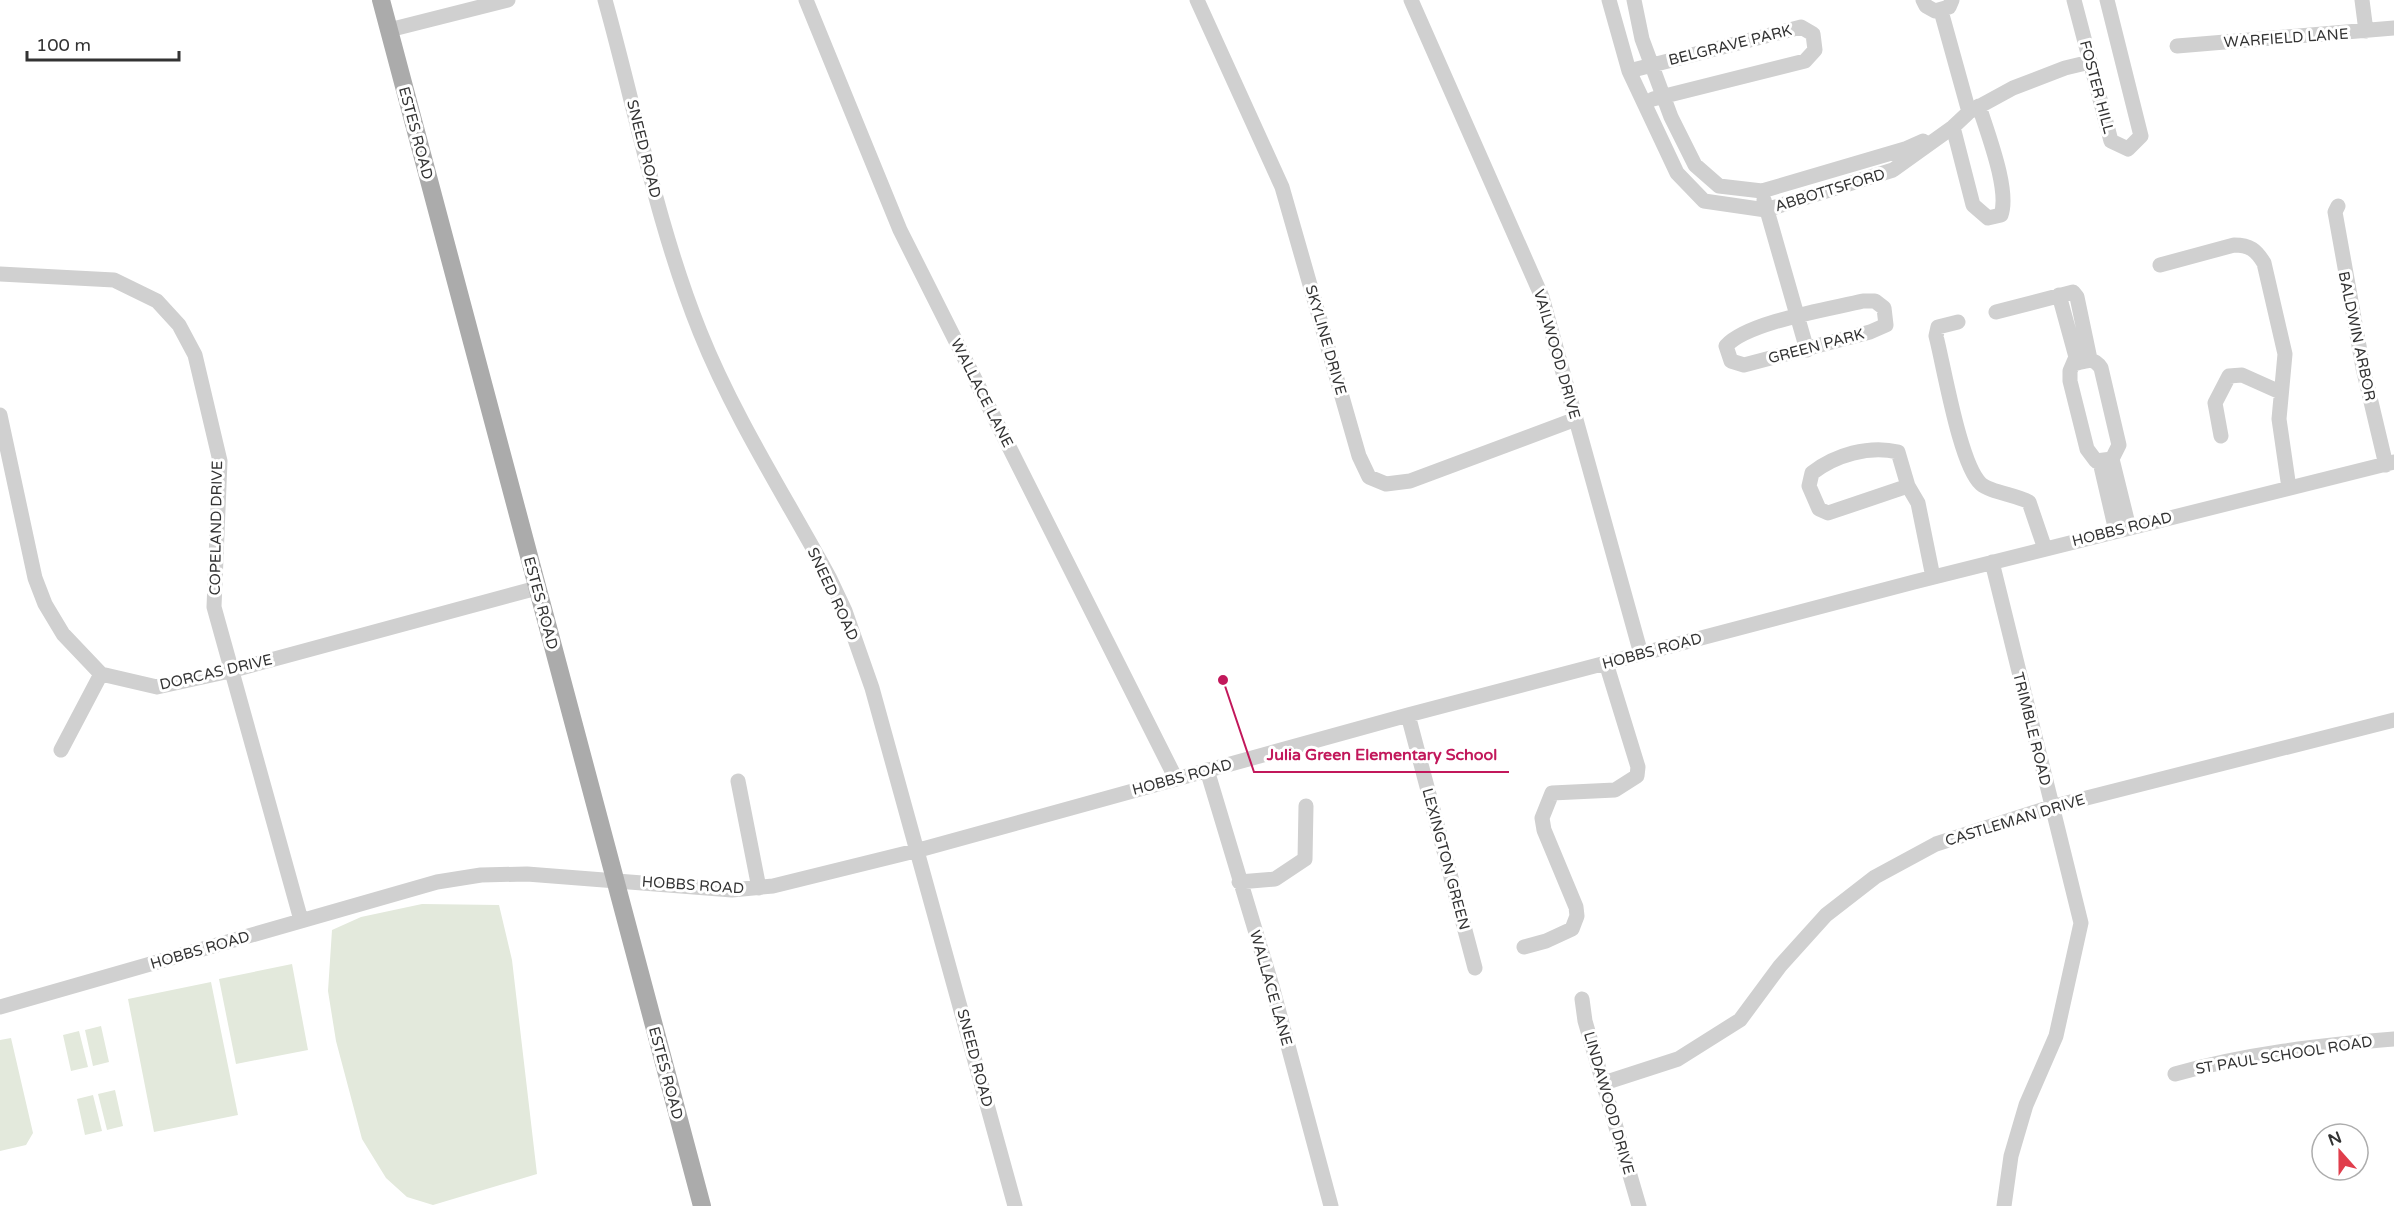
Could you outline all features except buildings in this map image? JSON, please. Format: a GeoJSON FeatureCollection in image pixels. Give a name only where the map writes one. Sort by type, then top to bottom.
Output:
{"type":"FeatureCollection","features":[{"type":"Feature","properties":{"kind":"main road","name":"ESTES ROAD"},"geometry":{"type":"LineString","coordinates":[[381,0],[702,1206]]}},
{"type":"Feature","properties":{"kind":"street"},"geometry":{"type":"LineString","coordinates":[[389,30],[508,0]]}},
{"type":"Feature","properties":{"kind":"street","name":"SNEED ROAD"},"geometry":{"type":"LineString","coordinates":[[605,0],[682,286],[720,378],[829,577],[845,611],[872,688],[919,850],[1015,1206]]}},
{"type":"Feature","properties":{"kind":"street","name":"WALLACE LANE"},"geometry":{"type":"LineString","coordinates":[[806,0],[900,230],[1176,779]]}},
{"type":"Feature","properties":{"kind":"street","name":"SKYLINE DRIVE"},"geometry":{"type":"LineString","coordinates":[[1197,0],[1282,186],[1359,456],[1369,477],[1386,484],[1410,481],[1576,419]]}},
{"type":"Feature","properties":{"kind":"street","name":"VAILWOOD DRIVE"},"geometry":{"type":"LineString","coordinates":[[1411,0],[1542,297],[1641,654]]}},
{"type":"Feature","properties":{"kind":"street","name":"ABBOTTSFORD"},"geometry":{"type":"LineString","coordinates":[[1609,0],[1629,71],[1677,173],[1704,201],[1766,210],[1893,170],[1974,109],[2013,88],[2066,68],[2090,62]]}},
{"type":"Feature","properties":{"kind":"street","name":"ABBOTTSFORD"},"geometry":{"type":"LineString","coordinates":[[1634,0],[1663,96],[1695,165],[1719,186],[1762,191],[1905,148],[1953,127]]}},
{"type":"Feature","properties":{"kind":"street"},"geometry":{"type":"LineString","coordinates":[[1923,0],[1929,9],[1941,11],[1949,7],[1952,0]]}},
{"type":"Feature","properties":{"kind":"street","name":"FOSTER HILL"},"geometry":{"type":"LineString","coordinates":[[2074,0],[2111,141],[2128,149],[2141,136],[2107,0]]}},
{"type":"Feature","properties":{"kind":"street"},"geometry":{"type":"LineString","coordinates":[[2362,0],[2366,31]]}},
{"type":"Feature","properties":{"kind":"street"},"geometry":{"type":"LineString","coordinates":[[1941,11],[1974,109],[1996,162],[2004,207],[2001,215],[1988,218],[1973,205],[1953,127]]}},
{"type":"Feature","properties":{"kind":"street","name":"BELGRAVE PARK"},"geometry":{"type":"LineString","coordinates":[[1629,71],[1801,27],[1813,34],[1815,50],[1804,61],[1644,102]]}},
{"type":"Feature","properties":{"kind":"street","name":"WARFIELD LANE"},"geometry":{"type":"LineString","coordinates":[[2177,46],[2394,28]]}},
{"type":"Feature","properties":{"kind":"street"},"geometry":{"type":"LineString","coordinates":[[1762,191],[1807,350]]}},
{"type":"Feature","properties":{"kind":"street","name":"BALDWIN ARBOR"},"geometry":{"type":"LineString","coordinates":[[2338,206],[2335,212],[2344,274],[2362,368],[2390,464]]}},
{"type":"Feature","properties":{"kind":"street"},"geometry":{"type":"LineString","coordinates":[[2160,265],[2234,245],[2246,245],[2256,250],[2264,263],[2285,354],[2279,419],[2289,488]]}},
{"type":"Feature","properties":{"kind":"street","name":"COPELAND DRIVE"},"geometry":{"type":"LineString","coordinates":[[0,274],[114,280],[157,301],[179,324],[195,355],[220,461],[214,608],[301,920]]}},
{"type":"Feature","properties":{"kind":"street"},"geometry":{"type":"LineString","coordinates":[[1996,312],[2066,294],[2077,297],[2090,359]]}},
{"type":"Feature","properties":{"kind":"street"},"geometry":{"type":"LineString","coordinates":[[2066,294],[2076,357],[2070,381],[2087,449],[2091,457],[2106,460]]}},
{"type":"Feature","properties":{"kind":"street","name":"GREEN PARK"},"geometry":{"type":"LineString","coordinates":[[1863,301],[1875,301],[1884,308],[1887,316],[1886,325],[1870,332],[1744,365],[1731,362],[1726,346],[1734,338],[1796,316],[1863,301]]}},
{"type":"Feature","properties":{"kind":"street"},"geometry":{"type":"LineString","coordinates":[[1958,322],[1938,327],[1936,336],[1962,445],[1971,470],[1981,485],[2029,502],[2045,549]]}},
{"type":"Feature","properties":{"kind":"street"},"geometry":{"type":"LineString","coordinates":[[2074,364],[2090,359],[2096,361],[2101,368],[2119,445],[2106,460]]}},
{"type":"Feature","properties":{"kind":"street"},"geometry":{"type":"LineString","coordinates":[[2221,436],[2215,403],[2229,376],[2242,375],[2280,392]]}},
{"type":"Feature","properties":{"kind":"street"},"geometry":{"type":"LineString","coordinates":[[0,415],[38,586],[63,634],[101,674],[61,750]]}},
{"type":"Feature","properties":{"kind":"street"},"geometry":{"type":"LineString","coordinates":[[1908,486],[1828,513],[1819,509],[1809,486],[1812,473],[1821,466],[1852,453],[1884,448],[1898,452],[1908,486],[1918,503],[1933,577]]}},
{"type":"Feature","properties":{"kind":"street"},"geometry":{"type":"LineString","coordinates":[[2106,460],[2123,529]]}},
{"type":"Feature","properties":{"kind":"street","name":"HOBBS ROAD"},"geometry":{"type":"LineString","coordinates":[[0,1007],[437,882],[481,875],[527,874],[614,879],[732,890],[759,888],[919,850],[1408,715],[1933,577],[2390,464]]}},
{"type":"Feature","properties":{"kind":"street","name":"TRIMBLE ROAD"},"geometry":{"type":"LineString","coordinates":[[1992,562],[2081,923],[2056,1036],[2026,1105],[2011,1156],[2004,1206]]}},
{"type":"Feature","properties":{"kind":"street","name":"DORCAS DRIVE"},"geometry":{"type":"LineString","coordinates":[[101,674],[157,687],[230,671],[537,588]]}},
{"type":"Feature","properties":{"kind":"street"},"geometry":{"type":"LineString","coordinates":[[1524,947],[1572,929],[1576,916],[1576,907],[1544,830],[1542,818],[1552,793],[1615,790],[1637,776],[1638,767],[1606,663]]}},
{"type":"Feature","properties":{"kind":"street","name":"LEXINGTON GREEN"},"geometry":{"type":"LineString","coordinates":[[1408,715],[1475,968]]}},
{"type":"Feature","properties":{"kind":"street","name":"CASTLEMAN DRIVE"},"geometry":{"type":"LineString","coordinates":[[1604,1083],[1678,1059],[1740,1020],[1780,966],[1826,915],[1875,877],[1936,844],[2051,807],[2394,720]]}},
{"type":"Feature","properties":{"kind":"street","name":"WALLACE LANE"},"geometry":{"type":"LineString","coordinates":[[1207,770],[1272,986],[1331,1206]]}},
{"type":"Feature","properties":{"kind":"street"},"geometry":{"type":"LineString","coordinates":[[738,781],[759,888]]}},
{"type":"Feature","properties":{"kind":"street"},"geometry":{"type":"LineString","coordinates":[[1239,882],[1275,879],[1305,859],[1306,806]]}},
{"type":"Feature","properties":{"kind":"street","name":"LINDAWOOD DRIVE"},"geometry":{"type":"LineString","coordinates":[[1582,999],[1585,1021],[1639,1206]]}},
{"type":"Feature","properties":{"kind":"street","name":"ST PAUL SCHOOL ROAD"},"geometry":{"type":"LineString","coordinates":[[2175,1074],[2202,1066],[2344,1043],[2394,1039]]}},
{"type":"Feature","properties":{"kind":"shaded area"},"geometry":{"type":"Polygon","coordinates":[[[422,904],[499,905],[512,960],[537,1174],[433,1205],[407,1197],[386,1178],[362,1139],[336,1041],[328,991],[332,930],[361,917],[422,904]]]}},
{"type":"Feature","properties":{"kind":"shaded area"},"geometry":{"type":"Polygon","coordinates":[[[292,964],[308,1050],[236,1064],[219,979],[292,964]]]}},
{"type":"Feature","properties":{"kind":"shaded area"},"geometry":{"type":"Polygon","coordinates":[[[211,982],[238,1115],[154,1132],[128,999],[211,982]]]}},
{"type":"Feature","properties":{"kind":"shaded area"},"geometry":{"type":"Polygon","coordinates":[[[101,1026],[109,1062],[93,1066],[85,1030],[101,1026]]]}},
{"type":"Feature","properties":{"kind":"shaded area"},"geometry":{"type":"Polygon","coordinates":[[[79,1031],[88,1067],[71,1071],[63,1035],[79,1031]]]}},
{"type":"Feature","properties":{"kind":"shaded area"},"geometry":{"type":"Polygon","coordinates":[[[11,1038],[33,1133],[26,1145],[0,1151],[0,1040],[11,1038]]]}},
{"type":"Feature","properties":{"kind":"shaded area"},"geometry":{"type":"Polygon","coordinates":[[[115,1090],[123,1126],[107,1130],[98,1094],[115,1090]]]}},
{"type":"Feature","properties":{"kind":"shaded area"},"geometry":{"type":"Polygon","coordinates":[[[93,1095],[102,1131],[85,1135],[77,1099],[93,1095]]]}},
{"type":"Feature","properties":{"kind":"place","name":"Julia Green Elementary School"},"geometry":{"type":"Point","coordinates":[1223,680]}}]}
